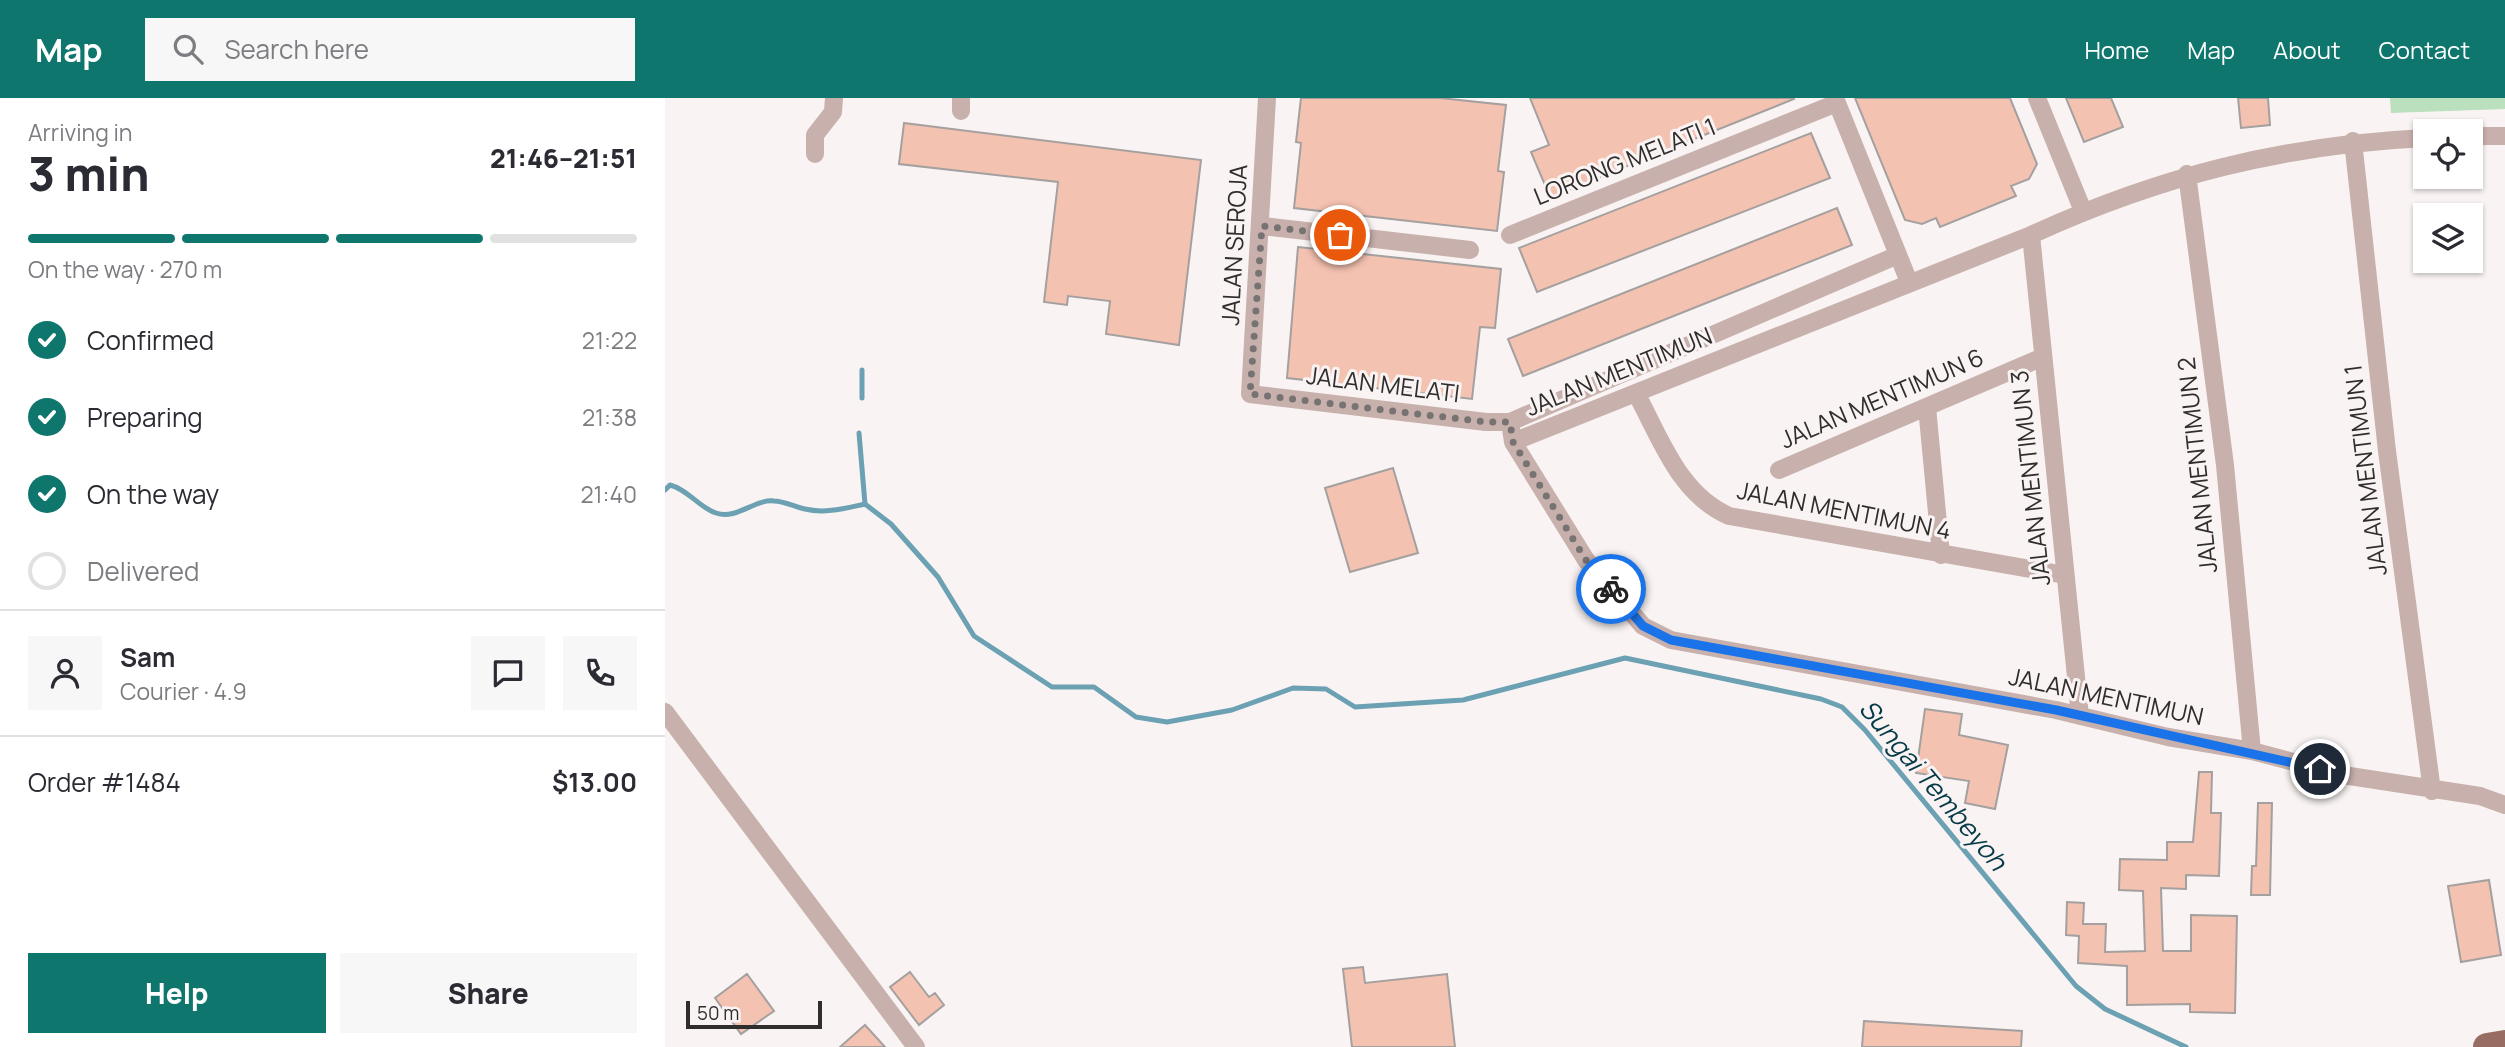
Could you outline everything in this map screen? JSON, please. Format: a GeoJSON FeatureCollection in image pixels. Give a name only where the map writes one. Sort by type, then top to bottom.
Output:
{"type":"FeatureCollection","features":[{"type":"Feature","properties":{"kind":"highway"},"geometry":{"type":"LineString","coordinates":[[2487,1047],[2505,1044]]}},
{"type":"Feature","properties":{"kind":"street"},"geometry":{"type":"LineString","coordinates":[[815,154],[815,135],[833,112],[834,98]]}},
{"type":"Feature","properties":{"kind":"street","name":"JALAN SEROJA"},"geometry":{"type":"LineString","coordinates":[[1250,394],[1268,98]]}},
{"type":"Feature","properties":{"kind":"street"},"geometry":{"type":"LineString","coordinates":[[2037,98],[2083,211]]}},
{"type":"Feature","properties":{"kind":"street"},"geometry":{"type":"LineString","coordinates":[[1836,101],[1909,282]]}},
{"type":"Feature","properties":{"kind":"street","name":"LORONG MELATI 1"},"geometry":{"type":"LineString","coordinates":[[1510,235],[1836,101]]}},
{"type":"Feature","properties":{"kind":"street"},"geometry":{"type":"LineString","coordinates":[[2483,136],[2505,136]]}},
{"type":"Feature","properties":{"kind":"street","name":"JALAN MENTIMUN"},"geometry":{"type":"LineString","coordinates":[[2413,138],[2353,141],[2279,152],[2187,174],[2083,211],[2031,235],[1513,442],[1586,560],[1643,626],[1671,640],[2080,716],[2252,751],[2343,775],[2432,791],[2480,796],[2505,805]]}},
{"type":"Feature","properties":{"kind":"street","name":"JALAN MENTIMUN 1"},"geometry":{"type":"LineString","coordinates":[[2353,141],[2387,452],[2432,791]]}},
{"type":"Feature","properties":{"kind":"street","name":"JALAN MENTIMUN 2"},"geometry":{"type":"LineString","coordinates":[[2187,174],[2225,465],[2252,751]]}},
{"type":"Feature","properties":{"kind":"street"},"geometry":{"type":"LineString","coordinates":[[1262,226],[1471,250]]}},
{"type":"Feature","properties":{"kind":"street","name":"JALAN MENTIMUN 3"},"geometry":{"type":"LineString","coordinates":[[2031,235],[2080,716]]}},
{"type":"Feature","properties":{"kind":"street","name":"JALAN MELATI"},"geometry":{"type":"LineString","coordinates":[[1250,394],[1486,422],[1510,422],[1898,255]]}},
{"type":"Feature","properties":{"kind":"street","name":"JALAN MENTIMUN 6"},"geometry":{"type":"LineString","coordinates":[[1779,470],[2043,357]]}},
{"type":"Feature","properties":{"kind":"street","name":"JALAN MENTIMUN 4"},"geometry":{"type":"LineString","coordinates":[[1636,393],[1683,481],[1710,508],[1729,516],[2065,575]]}},
{"type":"Feature","properties":{"kind":"street"},"geometry":{"type":"LineString","coordinates":[[1927,407],[1941,555]]}},
{"type":"Feature","properties":{"kind":"street"},"geometry":{"type":"LineString","coordinates":[[1510,422],[1513,442]]}},
{"type":"Feature","properties":{"kind":"street"},"geometry":{"type":"LineString","coordinates":[[665,712],[916,1047]]}},
{"type":"Feature","properties":{"kind":"green space"},"geometry":{"type":"Polygon","coordinates":[[[2390,98],[2505,98],[2505,109],[2391,113],[2390,98]]]}},
{"type":"Feature","properties":{"kind":"building"},"geometry":{"type":"Polygon","coordinates":[[[1301,98],[1440,98],[1506,105],[1498,171],[1504,172],[1497,231],[1294,208],[1301,143],[1296,142],[1301,98]]]}},
{"type":"Feature","properties":{"kind":"building"},"geometry":{"type":"Polygon","coordinates":[[[1530,98],[1794,99],[1550,197],[1531,152],[1549,145],[1530,98]]]}},
{"type":"Feature","properties":{"kind":"building"},"geometry":{"type":"Polygon","coordinates":[[[1855,98],[2010,98],[2037,164],[2029,179],[2011,186],[2016,196],[1940,227],[1936,218],[1922,224],[1905,220],[1855,98]]]}},
{"type":"Feature","properties":{"kind":"building"},"geometry":{"type":"Polygon","coordinates":[[[2066,98],[2111,98],[2123,127],[2084,142],[2066,98]]]}},
{"type":"Feature","properties":{"kind":"building"},"geometry":{"type":"Polygon","coordinates":[[[2238,98],[2268,98],[2270,125],[2241,128],[2238,98]]]}},
{"type":"Feature","properties":{"kind":"building"},"geometry":{"type":"Polygon","coordinates":[[[904,123],[1201,160],[1179,345],[1106,334],[1110,301],[1068,296],[1067,305],[1044,302],[1058,182],[899,164],[904,123]]]}},
{"type":"Feature","properties":{"kind":"building"},"geometry":{"type":"Polygon","coordinates":[[[1811,133],[1830,178],[1537,292],[1519,248],[1811,133]]]}},
{"type":"Feature","properties":{"kind":"building"},"geometry":{"type":"Polygon","coordinates":[[[1837,208],[1852,245],[1523,376],[1508,339],[1837,208]]]}},
{"type":"Feature","properties":{"kind":"building"},"geometry":{"type":"Polygon","coordinates":[[[1298,247],[1501,269],[1495,328],[1480,327],[1472,399],[1287,378],[1298,247]]]}},
{"type":"Feature","properties":{"kind":"building"},"geometry":{"type":"Polygon","coordinates":[[[1393,468],[1418,553],[1350,572],[1325,488],[1393,468]]]}},
{"type":"Feature","properties":{"kind":"building"},"geometry":{"type":"Polygon","coordinates":[[[1925,709],[1962,714],[1959,735],[2008,745],[1995,809],[1965,803],[1969,781],[1916,773],[1925,709]]]}},
{"type":"Feature","properties":{"kind":"building"},"geometry":{"type":"Polygon","coordinates":[[[2199,772],[2212,772],[2211,813],[2221,813],[2219,876],[2186,875],[2186,889],[2161,888],[2163,951],[2191,951],[2191,915],[2237,916],[2235,1013],[2190,1012],[2190,1004],[2127,1005],[2127,966],[2078,963],[2079,936],[2066,935],[2067,902],[2084,903],[2083,924],[2106,924],[2105,952],[2145,951],[2143,891],[2119,890],[2120,859],[2167,860],[2167,842],[2193,842],[2199,772]]]}},
{"type":"Feature","properties":{"kind":"building"},"geometry":{"type":"Polygon","coordinates":[[[2258,803],[2272,803],[2270,895],[2251,895],[2252,866],[2256,866],[2258,803]]]}},
{"type":"Feature","properties":{"kind":"building"},"geometry":{"type":"Polygon","coordinates":[[[2489,880],[2501,955],[2461,962],[2448,886],[2489,880]]]}},
{"type":"Feature","properties":{"kind":"building"},"geometry":{"type":"Polygon","coordinates":[[[1363,967],[1365,983],[1447,974],[1455,1047],[1352,1047],[1343,969],[1363,967]]]}},
{"type":"Feature","properties":{"kind":"building"},"geometry":{"type":"Polygon","coordinates":[[[910,972],[929,997],[935,993],[944,1005],[919,1025],[890,987],[910,972]]]}},
{"type":"Feature","properties":{"kind":"building"},"geometry":{"type":"Polygon","coordinates":[[[747,974],[774,1011],[741,1034],[715,998],[747,974]]]}},
{"type":"Feature","properties":{"kind":"building"},"geometry":{"type":"Polygon","coordinates":[[[1864,1021],[2022,1031],[2021,1047],[1862,1047],[1864,1021]]]}},
{"type":"Feature","properties":{"kind":"building"},"geometry":{"type":"Polygon","coordinates":[[[865,1025],[885,1047],[840,1047],[865,1025]]]}},
{"type":"Feature","properties":{"kind":"waterway"},"geometry":{"type":"LineString","coordinates":[[862,370],[862,398]]}},
{"type":"Feature","properties":{"kind":"waterway"},"geometry":{"type":"LineString","coordinates":[[859,433],[865,504]]}},
{"type":"Feature","properties":{"kind":"waterway","name":"Sungai Tembeyoh"},"geometry":{"type":"LineString","coordinates":[[665,490],[670,485],[677,487],[704,507],[724,514],[738,512],[767,501],[820,511],[865,504],[891,524],[938,577],[974,636],[1052,687],[1094,687],[1136,717],[1167,722],[1232,710],[1293,688],[1326,689],[1355,707],[1463,700],[1625,658],[1821,699],[1842,707],[1865,730],[2076,986],[2105,1009],[2186,1047]]}},
{"type":"Feature","properties":{"kind":"way so far"},"geometry":{"type":"LineString","coordinates":[[1340,235],[1262,226],[1250,394],[1486,422],[1510,422],[1513,442],[1586,560],[1611,589]]}},
{"type":"Feature","properties":{"kind":"route"},"geometry":{"type":"LineString","coordinates":[[1611,589],[1643,626],[1671,640],[2056,710],[2168,737],[2252,751],[2320,769]]}}]}
